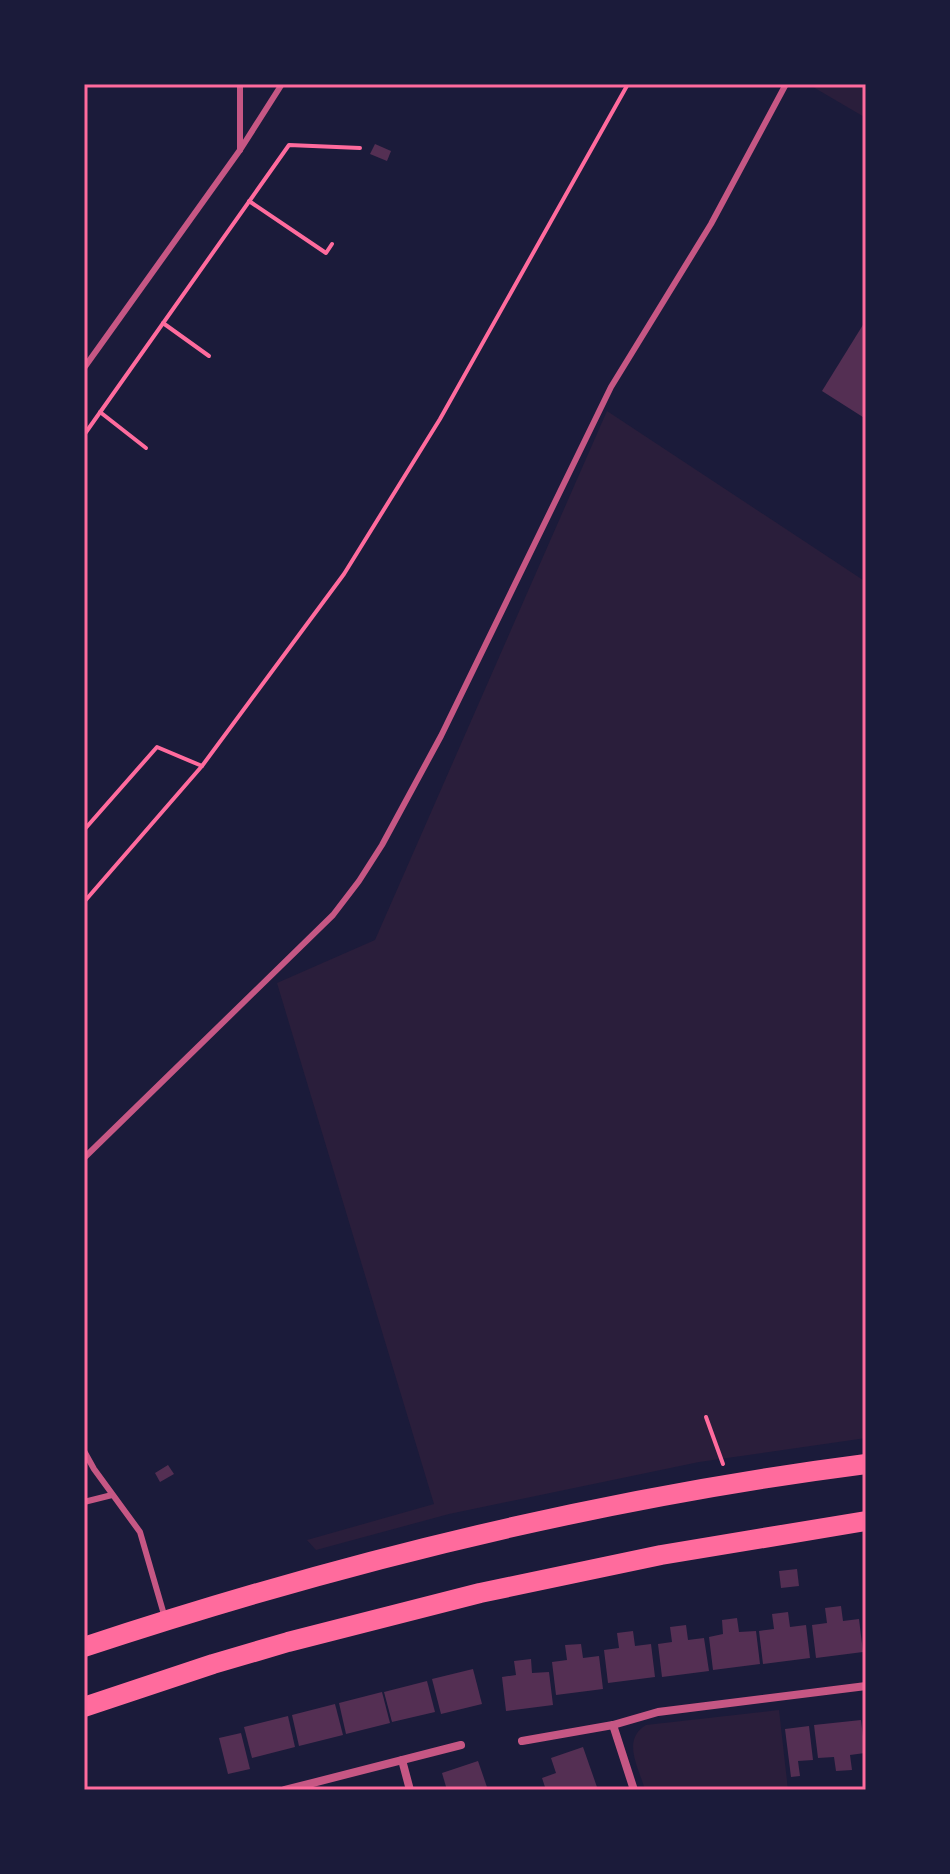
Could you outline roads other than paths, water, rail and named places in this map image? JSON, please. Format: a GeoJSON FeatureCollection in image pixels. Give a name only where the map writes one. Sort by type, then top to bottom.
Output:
{"type":"FeatureCollection","features":[{"type":"Feature","properties":{"kind":"highway"},"geometry":{"type":"LineString","coordinates":[[84,1647],[340,1569],[442,1544],[597,1509],[866,1464]]}},
{"type":"Feature","properties":{"kind":"highway"},"geometry":{"type":"LineString","coordinates":[[84,1707],[288,1642],[480,1593],[691,1549],[866,1521]]}},
{"type":"Feature","properties":{"kind":"street"},"geometry":{"type":"LineString","coordinates":[[522,1741],[613,1725],[658,1712],[866,1686]]}},
{"type":"Feature","properties":{"kind":"street"},"geometry":{"type":"LineString","coordinates":[[613,1725],[634,1790]]}},
{"type":"Feature","properties":{"kind":"street"},"geometry":{"type":"LineString","coordinates":[[285,1790],[315,1786],[461,1745]]}},
{"type":"Feature","properties":{"kind":"street"},"geometry":{"type":"LineString","coordinates":[[402,1760],[410,1790]]}},
{"type":"Feature","properties":{"kind":"lane"},"geometry":{"type":"LineString","coordinates":[[240,84],[240,150]]}},
{"type":"Feature","properties":{"kind":"lane"},"geometry":{"type":"LineString","coordinates":[[84,368],[240,150],[282,84]]}},
{"type":"Feature","properties":{"kind":"lane"},"geometry":{"type":"LineString","coordinates":[[84,1158],[333,915],[359,881],[441,736],[611,387],[711,224],[786,84]]}},
{"type":"Feature","properties":{"kind":"lane"},"geometry":{"type":"LineString","coordinates":[[84,1451],[140,1532],[166,1621]]}},
{"type":"Feature","properties":{"kind":"lane"},"geometry":{"type":"LineString","coordinates":[[84,1502],[112,1495]]}}]}
